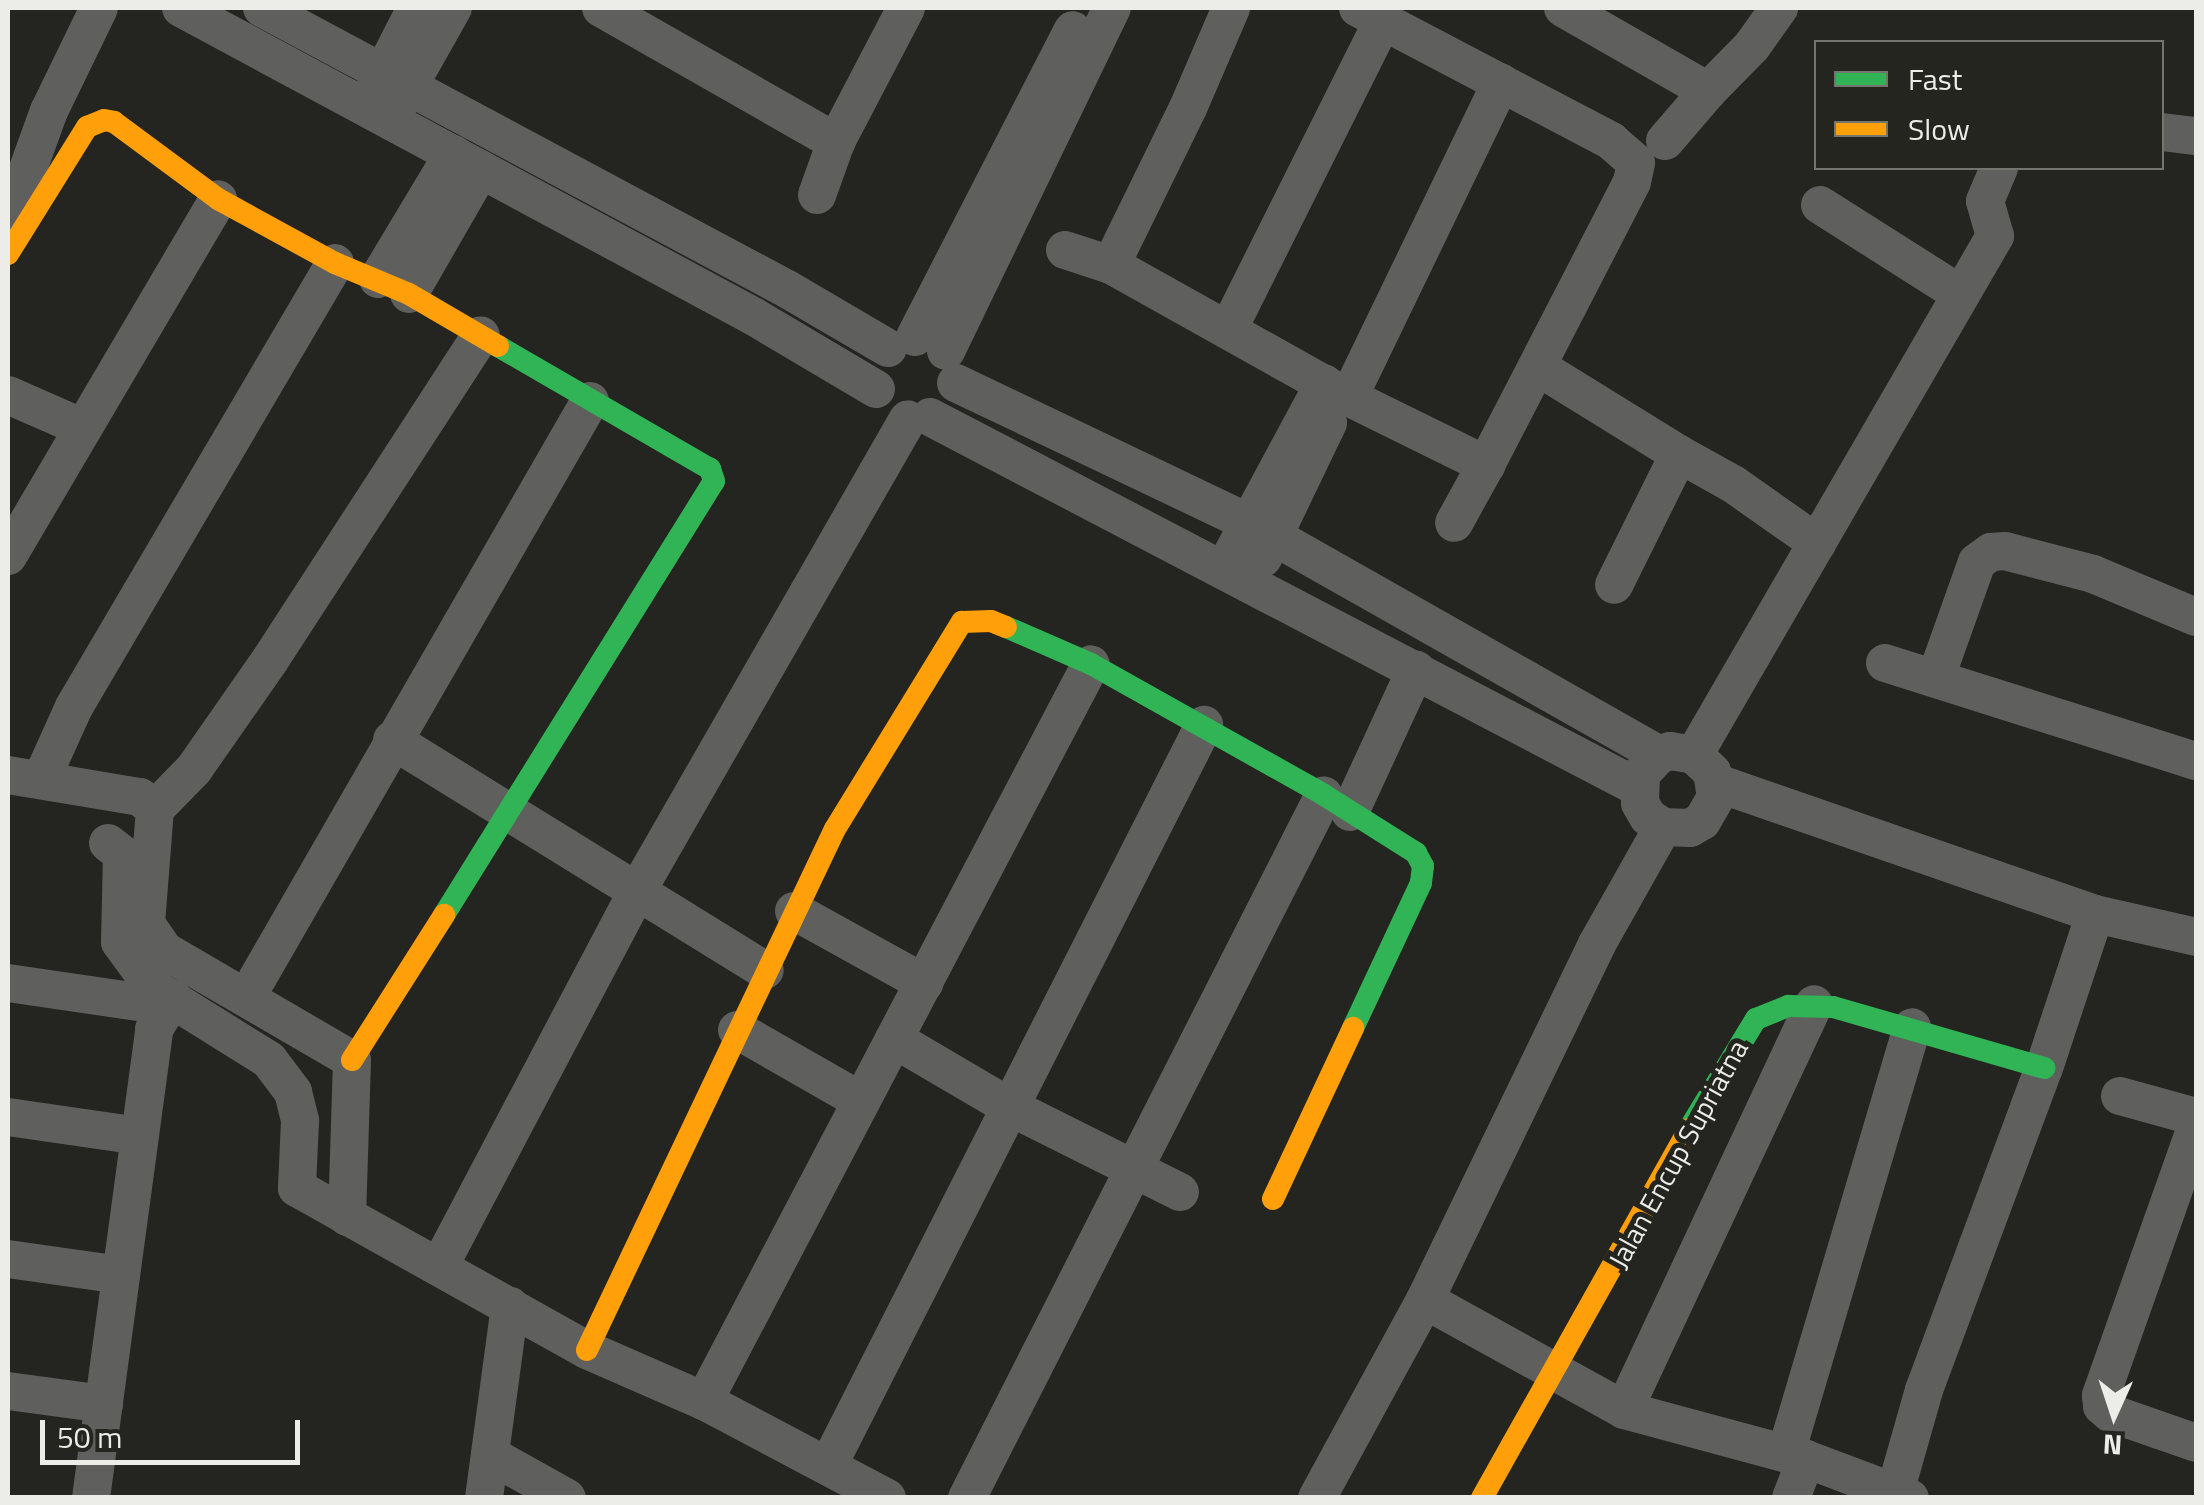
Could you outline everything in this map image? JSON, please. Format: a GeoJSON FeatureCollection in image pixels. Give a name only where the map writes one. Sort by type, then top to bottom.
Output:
{"type":"FeatureCollection","features":[{"type":"Feature","properties":{"kind":"street"},"geometry":{"type":"LineString","coordinates":[[8,224],[48,111],[99,8]]}},
{"type":"Feature","properties":{"kind":"street"},"geometry":{"type":"LineString","coordinates":[[181,8],[387,98],[926,355],[1261,530],[1690,764],[2094,914],[2196,938]]}},
{"type":"Feature","properties":{"kind":"street"},"geometry":{"type":"LineString","coordinates":[[262,8],[387,98],[467,162],[753,316],[876,390],[888,408],[919,418],[1237,576],[1637,787],[1648,818],[1663,827],[1676,830],[1702,821],[1712,810],[1690,764]]}},
{"type":"Feature","properties":{"kind":"street"},"geometry":{"type":"LineString","coordinates":[[387,98],[416,8]]}},
{"type":"Feature","properties":{"kind":"street"},"geometry":{"type":"LineString","coordinates":[[387,98],[453,8]]}},
{"type":"Feature","properties":{"kind":"street"},"geometry":{"type":"LineString","coordinates":[[601,8],[836,142]]}},
{"type":"Feature","properties":{"kind":"street"},"geometry":{"type":"LineString","coordinates":[[876,390],[876,368],[926,355],[1112,8]]}},
{"type":"Feature","properties":{"kind":"street"},"geometry":{"type":"LineString","coordinates":[[1111,265],[1232,8]]}},
{"type":"Feature","properties":{"kind":"street"},"geometry":{"type":"LineString","coordinates":[[1665,141],[1752,46],[1780,8]]}},
{"type":"Feature","properties":{"kind":"street"},"geometry":{"type":"LineString","coordinates":[[1580,12],[1708,91]]}},
{"type":"Feature","properties":{"kind":"street"},"geometry":{"type":"LineString","coordinates":[[818,195],[836,142],[893,13]]}},
{"type":"Feature","properties":{"kind":"street"},"geometry":{"type":"LineString","coordinates":[[1229,328],[1370,14],[1611,141],[1636,162],[1632,182],[1454,523]]}},
{"type":"Feature","properties":{"kind":"street"},"geometry":{"type":"LineString","coordinates":[[439,1267],[636,894],[919,418],[948,404],[926,355],[1072,30]]}},
{"type":"Feature","properties":{"kind":"street"},"geometry":{"type":"LineString","coordinates":[[1237,576],[1501,83]]}},
{"type":"Feature","properties":{"kind":"street"},"geometry":{"type":"LineString","coordinates":[[8,254],[31,223],[87,127],[97,122],[114,122],[218,199],[335,263],[394,287],[481,334],[710,469],[714,481],[352,1060],[347,1217]]}},
{"type":"Feature","properties":{"kind":"street"},"geometry":{"type":"LineString","coordinates":[[2164,132],[2196,136]]}},
{"type":"Feature","properties":{"kind":"street"},"geometry":{"type":"LineString","coordinates":[[394,287],[467,162]]}},
{"type":"Feature","properties":{"kind":"street"},"geometry":{"type":"LineString","coordinates":[[1690,764],[1995,236],[1985,200],[1998,170]]}},
{"type":"Feature","properties":{"kind":"street"},"geometry":{"type":"LineString","coordinates":[[8,556],[218,199]]}},
{"type":"Feature","properties":{"kind":"street"},"geometry":{"type":"LineString","coordinates":[[1820,205],[1960,294]]}},
{"type":"Feature","properties":{"kind":"street"},"geometry":{"type":"LineString","coordinates":[[1064,250],[1111,265],[1486,466]]}},
{"type":"Feature","properties":{"kind":"street"},"geometry":{"type":"LineString","coordinates":[[155,809],[140,797],[24,777],[74,706],[335,263]]}},
{"type":"Feature","properties":{"kind":"street"},"geometry":{"type":"LineString","coordinates":[[352,1060],[165,951],[146,924],[155,809],[194,769],[270,660],[481,334]]}},
{"type":"Feature","properties":{"kind":"street"},"geometry":{"type":"LineString","coordinates":[[1538,367],[1734,484],[1817,543]]}},
{"type":"Feature","properties":{"kind":"street"},"geometry":{"type":"LineString","coordinates":[[8,394],[83,428]]}},
{"type":"Feature","properties":{"kind":"street"},"geometry":{"type":"LineString","coordinates":[[257,980],[590,400]]}},
{"type":"Feature","properties":{"kind":"street"},"geometry":{"type":"LineString","coordinates":[[1614,586],[1679,454]]}},
{"type":"Feature","properties":{"kind":"street"},"geometry":{"type":"LineString","coordinates":[[1936,677],[1977,562],[1992,552],[2006,551],[2093,574],[2196,617]]}},
{"type":"Feature","properties":{"kind":"street"},"geometry":{"type":"LineString","coordinates":[[587,1350],[764,970],[835,829],[958,624],[991,621],[1091,664],[1337,804],[1416,853],[1424,866],[1421,882],[1274,1199]]}},
{"type":"Feature","properties":{"kind":"street"},"geometry":{"type":"LineString","coordinates":[[1885,663],[2196,761]]}},
{"type":"Feature","properties":{"kind":"street"},"geometry":{"type":"LineString","coordinates":[[704,1401],[1091,664]]}},
{"type":"Feature","properties":{"kind":"street"},"geometry":{"type":"LineString","coordinates":[[967,1498],[1134,1170],[1416,670]]}},
{"type":"Feature","properties":{"kind":"street"},"geometry":{"type":"LineString","coordinates":[[829,1464],[1204,725]]}},
{"type":"Feature","properties":{"kind":"street"},"geometry":{"type":"LineString","coordinates":[[392,740],[764,970]]}},
{"type":"Feature","properties":{"kind":"street"},"geometry":{"type":"LineString","coordinates":[[1637,787],[1648,762],[1690,764]]}},
{"type":"Feature","properties":{"kind":"street"},"geometry":{"type":"LineString","coordinates":[[1317,1498],[1425,1300],[1597,944],[1663,827]]}},
{"type":"Feature","properties":{"kind":"street"},"geometry":{"type":"LineString","coordinates":[[108,843],[122,854],[120,942],[169,1002],[269,1060],[293,1092],[300,1120],[296,1188],[587,1350],[704,1401],[887,1498]]}},
{"type":"Feature","properties":{"kind":"street"},"geometry":{"type":"LineString","coordinates":[[794,911],[924,982]]}},
{"type":"Feature","properties":{"kind":"street"},"geometry":{"type":"LineString","coordinates":[[1425,1300],[1624,1410],[1796,1456],[1903,1495],[1924,1390],[2044,1068],[2094,914]]}},
{"type":"Feature","properties":{"kind":"street"},"geometry":{"type":"LineString","coordinates":[[8,983],[169,1002]]}},
{"type":"Feature","properties":{"kind":"street"},"geometry":{"type":"LineString","coordinates":[[91,1498],[154,1029],[169,1002]]}},
{"type":"Feature","properties":{"kind":"street"},"geometry":{"type":"LineString","coordinates":[[1624,1410],[1814,1004]]}},
{"type":"Feature","properties":{"kind":"street","name":"Jalan Encup Supriatna"},"geometry":{"type":"LineString","coordinates":[[1482,1498],[1556,1373],[1745,1032],[1771,1011],[1814,1004],[1912,1028],[2044,1068]]}},
{"type":"Feature","properties":{"kind":"street"},"geometry":{"type":"LineString","coordinates":[[1792,1498],[1796,1456],[1912,1028]]}},
{"type":"Feature","properties":{"kind":"street"},"geometry":{"type":"LineString","coordinates":[[736,1030],[861,1101]]}},
{"type":"Feature","properties":{"kind":"street"},"geometry":{"type":"LineString","coordinates":[[894,1039],[1010,1107],[1180,1192]]}},
{"type":"Feature","properties":{"kind":"street"},"geometry":{"type":"LineString","coordinates":[[2120,1096],[2196,1117]]}},
{"type":"Feature","properties":{"kind":"street"},"geometry":{"type":"LineString","coordinates":[[8,1117],[140,1136]]}},
{"type":"Feature","properties":{"kind":"street"},"geometry":{"type":"LineString","coordinates":[[2196,1127],[2101,1396],[2102,1406],[2110,1412],[2196,1443]]}},
{"type":"Feature","properties":{"kind":"street"},"geometry":{"type":"LineString","coordinates":[[8,1259],[121,1275]]}},
{"type":"Feature","properties":{"kind":"street"},"geometry":{"type":"LineString","coordinates":[[484,1498],[510,1306]]}},
{"type":"Feature","properties":{"kind":"street"},"geometry":{"type":"LineString","coordinates":[[8,1391],[104,1404]]}},
{"type":"Feature","properties":{"kind":"street"},"geometry":{"type":"LineString","coordinates":[[490,1455],[567,1498]]}},
{"type":"Feature","properties":{"kind":"traffic: fast"},"geometry":{"type":"LineString","coordinates":[[444,915],[714,481],[710,469],[498,346]]}},
{"type":"Feature","properties":{"kind":"traffic: fast"},"geometry":{"type":"LineString","coordinates":[[1006,627],[1091,664],[1324,795],[1416,853],[1423,866],[1421,883],[1353,1028]]}},
{"type":"Feature","properties":{"kind":"traffic: fast"},"geometry":{"type":"LineString","coordinates":[[1689,1129],[1756,1019],[1788,1006],[1833,1007],[2044,1068]]}},
{"type":"Feature","properties":{"kind":"traffic: slow"},"geometry":{"type":"LineString","coordinates":[[8,254],[87,127],[104,120],[114,122],[218,199],[335,263],[409,294],[498,346]]}},
{"type":"Feature","properties":{"kind":"traffic: slow"},"geometry":{"type":"LineString","coordinates":[[587,1350],[835,829],[962,622],[991,621],[1006,627]]}},
{"type":"Feature","properties":{"kind":"traffic: slow"},"geometry":{"type":"LineString","coordinates":[[352,1060],[444,915]]}},
{"type":"Feature","properties":{"kind":"traffic: slow"},"geometry":{"type":"LineString","coordinates":[[1273,1199],[1353,1028]]}},
{"type":"Feature","properties":{"kind":"traffic: slow"},"geometry":{"type":"LineString","coordinates":[[1482,1498],[1689,1129]]}}]}
